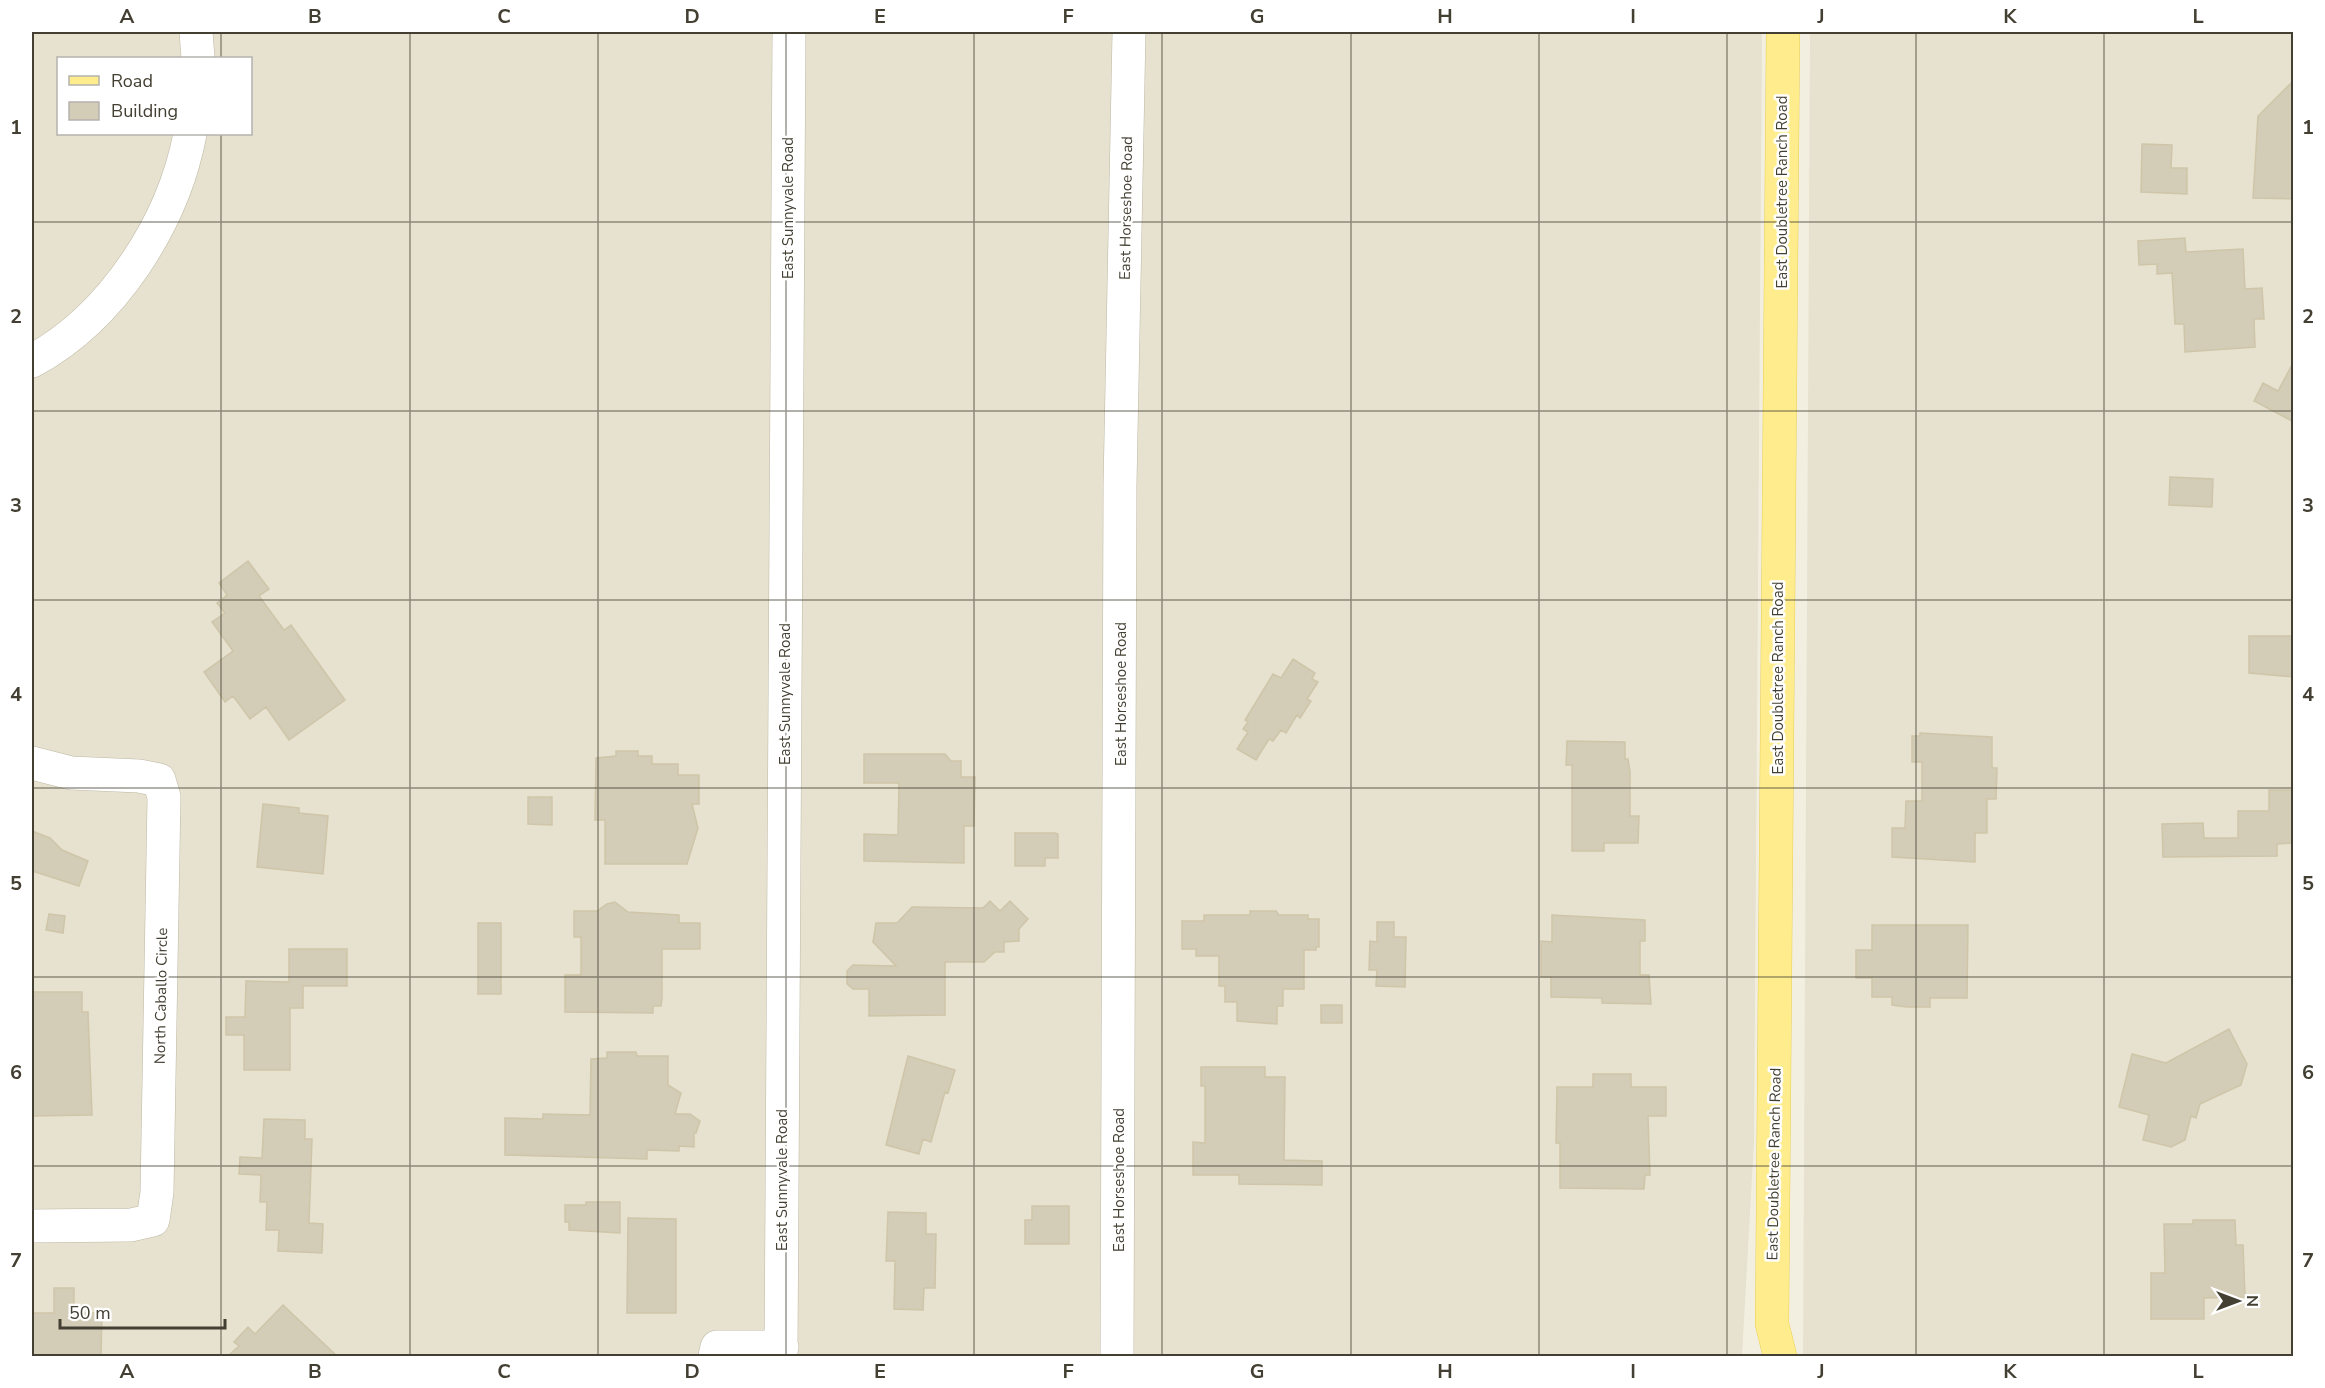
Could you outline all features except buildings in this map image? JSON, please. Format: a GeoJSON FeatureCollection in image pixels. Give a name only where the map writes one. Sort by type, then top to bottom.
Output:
{"type":"FeatureCollection","features":[{"type":"Feature","properties":{"kind":"main road","name":"East Doubletree Ranch Road"},"geometry":{"type":"LineString","coordinates":[[1780,1356],[1772,1324],[1783,32]]}},
{"type":"Feature","properties":{"kind":"main road","name":"East Doubletree Ranch Road"},"geometry":{"type":"LineString","coordinates":[[1761,1356],[1772,1324]]}},
{"type":"Feature","properties":{"kind":"street"},"geometry":{"type":"LineString","coordinates":[[196,32],[198,57]]}},
{"type":"Feature","properties":{"kind":"street","name":"East Sunnyvale Road"},"geometry":{"type":"LineString","coordinates":[[782,1352],[789,32]]}},
{"type":"Feature","properties":{"kind":"street","name":"East Horseshoe Road"},"geometry":{"type":"LineString","coordinates":[[1117,1356],[1120,485],[1129,32]]}},
{"type":"Feature","properties":{"kind":"street"},"geometry":{"type":"LineString","coordinates":[[32,362],[52,351],[92,315],[127,275],[169,206],[190,135]]}},
{"type":"Feature","properties":{"kind":"street","name":"North Caballo Circle"},"geometry":{"type":"LineString","coordinates":[[32,763],[70,773],[139,776],[159,780],[164,797],[158,1192],[153,1220],[131,1225],[32,1226]]}},
{"type":"Feature","properties":{"kind":"street"},"geometry":{"type":"LineString","coordinates":[[715,1356],[717,1347],[782,1352]]}},
{"type":"Feature","properties":{"kind":"shaded area"},"geometry":{"type":"Polygon","coordinates":[[[32,32],[1762,32],[1754,1141],[1742,1356],[32,1356],[32,32]]]}},
{"type":"Feature","properties":{"kind":"shaded area"},"geometry":{"type":"Polygon","coordinates":[[[1810,32],[2293,32],[2293,1356],[1803,1356],[1810,32]]]}}]}
